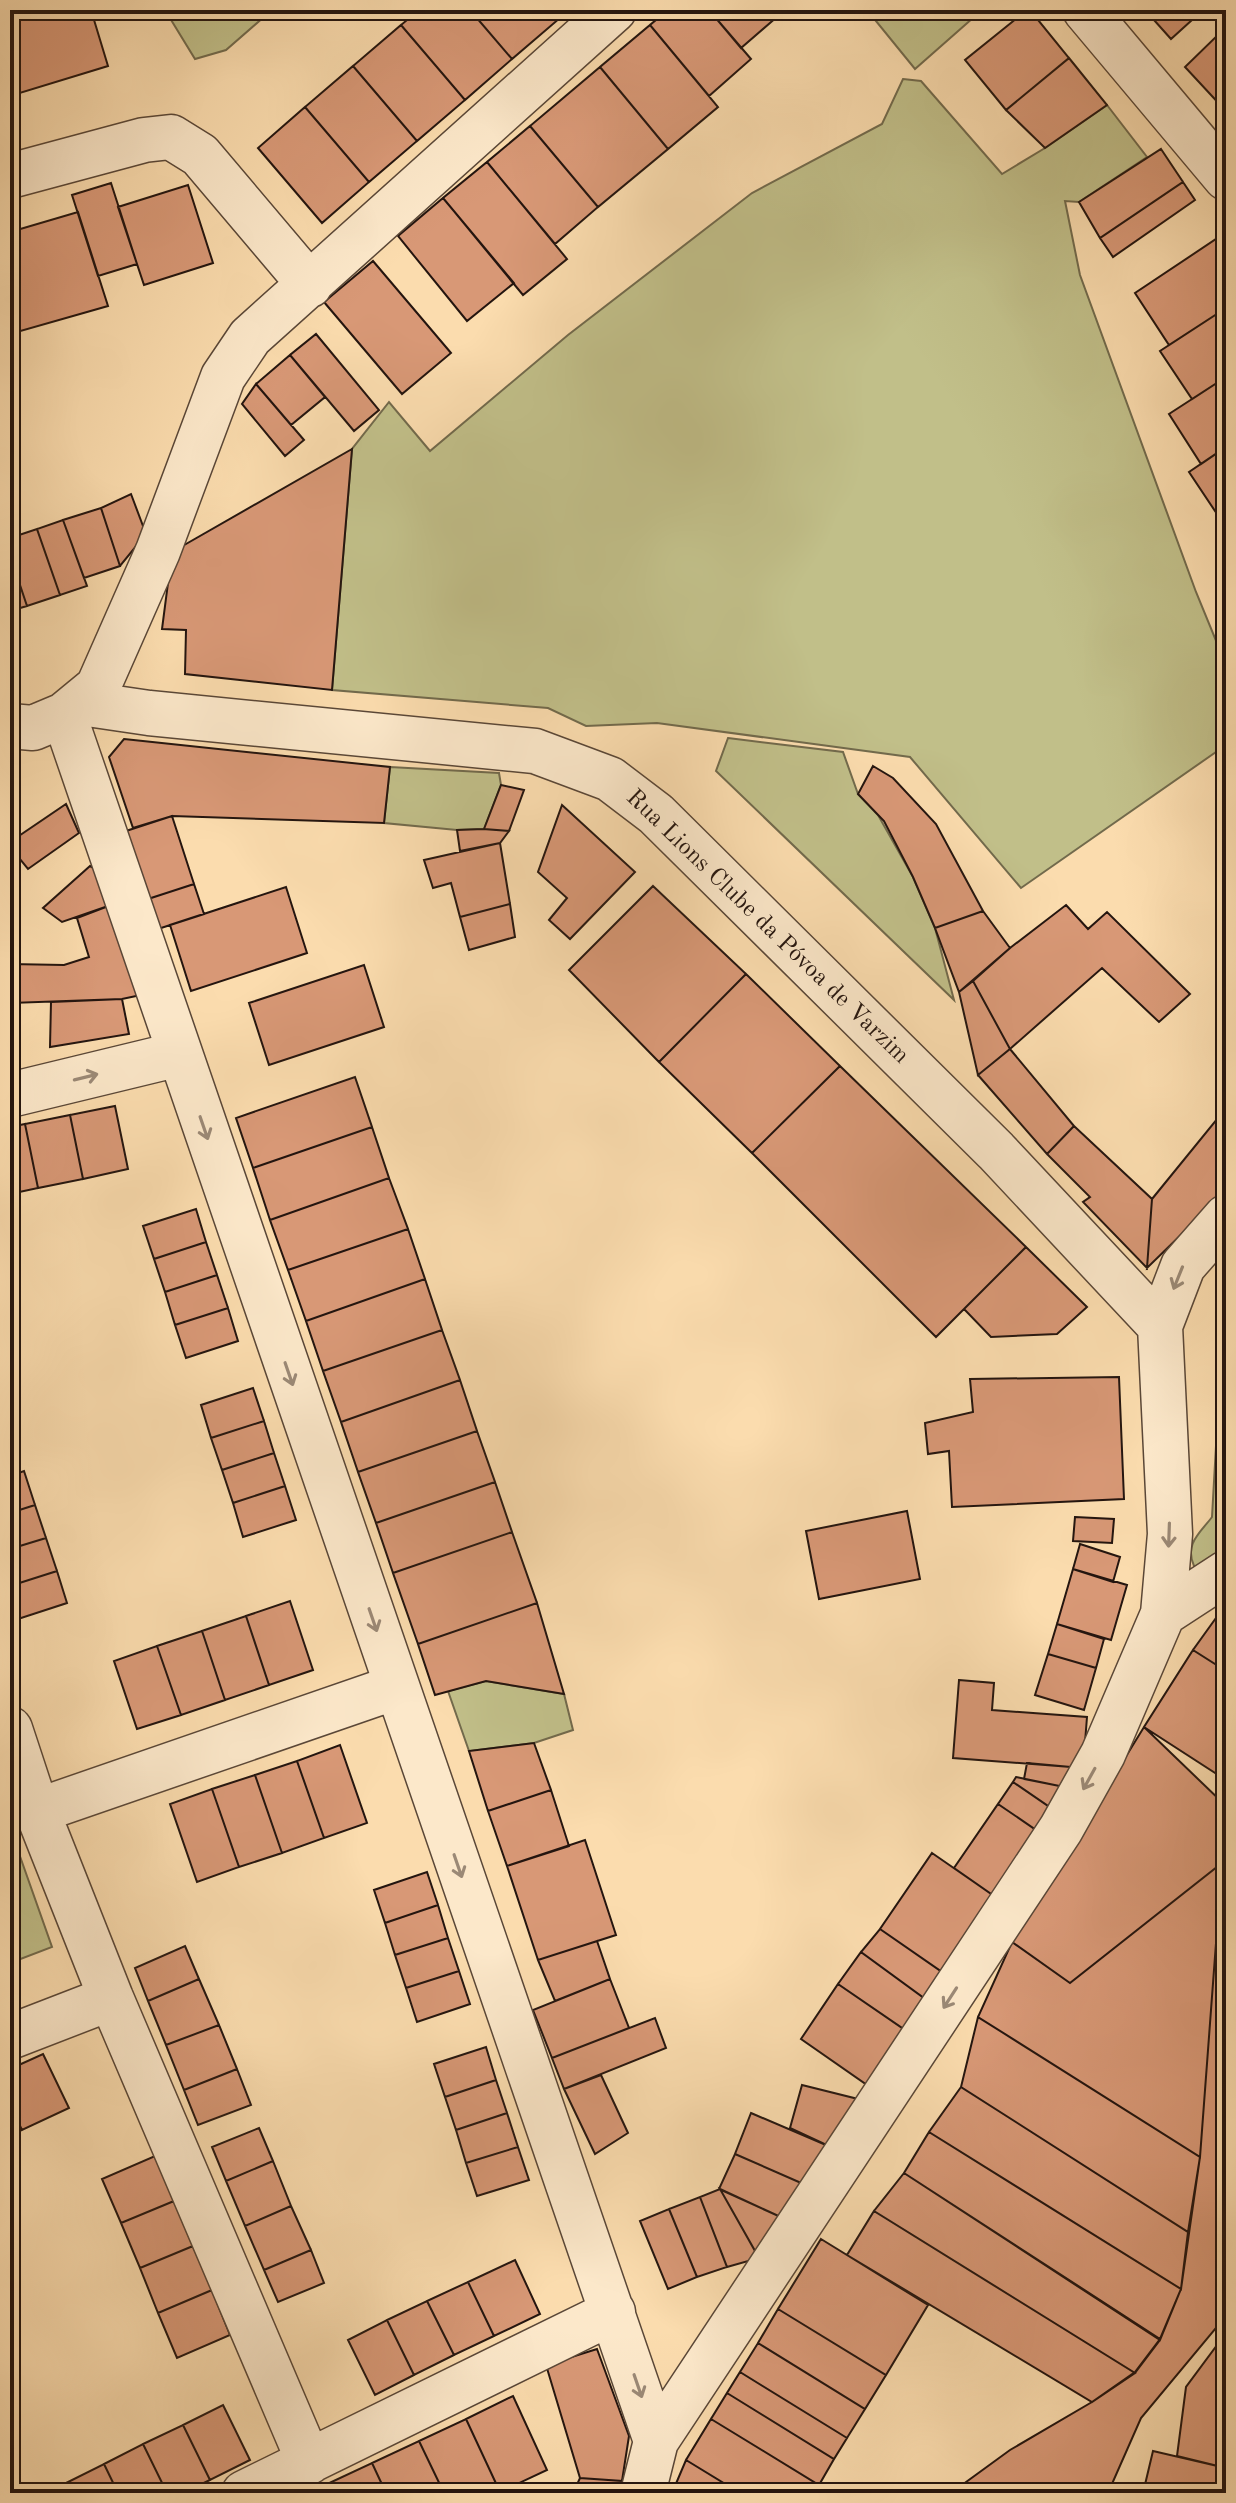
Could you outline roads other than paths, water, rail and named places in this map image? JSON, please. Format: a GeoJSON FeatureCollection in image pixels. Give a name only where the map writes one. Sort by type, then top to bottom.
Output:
{"type":"FeatureCollection","features":[{"type":"Feature","properties":{"kind":"street"},"geometry":{"type":"LineString","coordinates":[[10,726],[33,728],[73,709],[98,687],[158,551],[223,377],[250,337],[614,10]]}},
{"type":"Feature","properties":{"kind":"street"},"geometry":{"type":"LineString","coordinates":[[1085,10],[1226,178]]}},
{"type":"Feature","properties":{"kind":"street"},"geometry":{"type":"LineString","coordinates":[[10,176],[144,140],[171,137],[200,155],[310,285]]}},
{"type":"Feature","properties":{"kind":"street"},"geometry":{"type":"LineString","coordinates":[[73,709],[179,1054],[656,2441]]}},
{"type":"Feature","properties":{"kind":"street","name":"Rua Lions Clube da Póvoa de Varzim"},"geometry":{"type":"LineString","coordinates":[[73,709],[149,713],[535,751],[610,779],[656,814],[996,1151],[1160,1326]]}},
{"type":"Feature","properties":{"kind":"street"},"geometry":{"type":"LineString","coordinates":[[10,1095],[179,1054]]}},
{"type":"Feature","properties":{"kind":"street"},"geometry":{"type":"LineString","coordinates":[[643,2493],[656,2441],[1061,1829],[1103,1754],[1163,1614],[1170,1534],[1160,1326],[1183,1266],[1226,1217]]}},
{"type":"Feature","properties":{"kind":"street"},"geometry":{"type":"LineString","coordinates":[[1163,1614],[1226,1573]]}},
{"type":"Feature","properties":{"kind":"street"},"geometry":{"type":"LineString","coordinates":[[37,1811],[396,1687]]}},
{"type":"Feature","properties":{"kind":"street"},"geometry":{"type":"LineString","coordinates":[[10,1729],[37,1811],[111,1998],[309,2462]]}},
{"type":"Feature","properties":{"kind":"street"},"geometry":{"type":"LineString","coordinates":[[10,2037],[111,1998]]}},
{"type":"Feature","properties":{"kind":"street"},"geometry":{"type":"LineString","coordinates":[[244,2493],[613,2312]]}}]}
